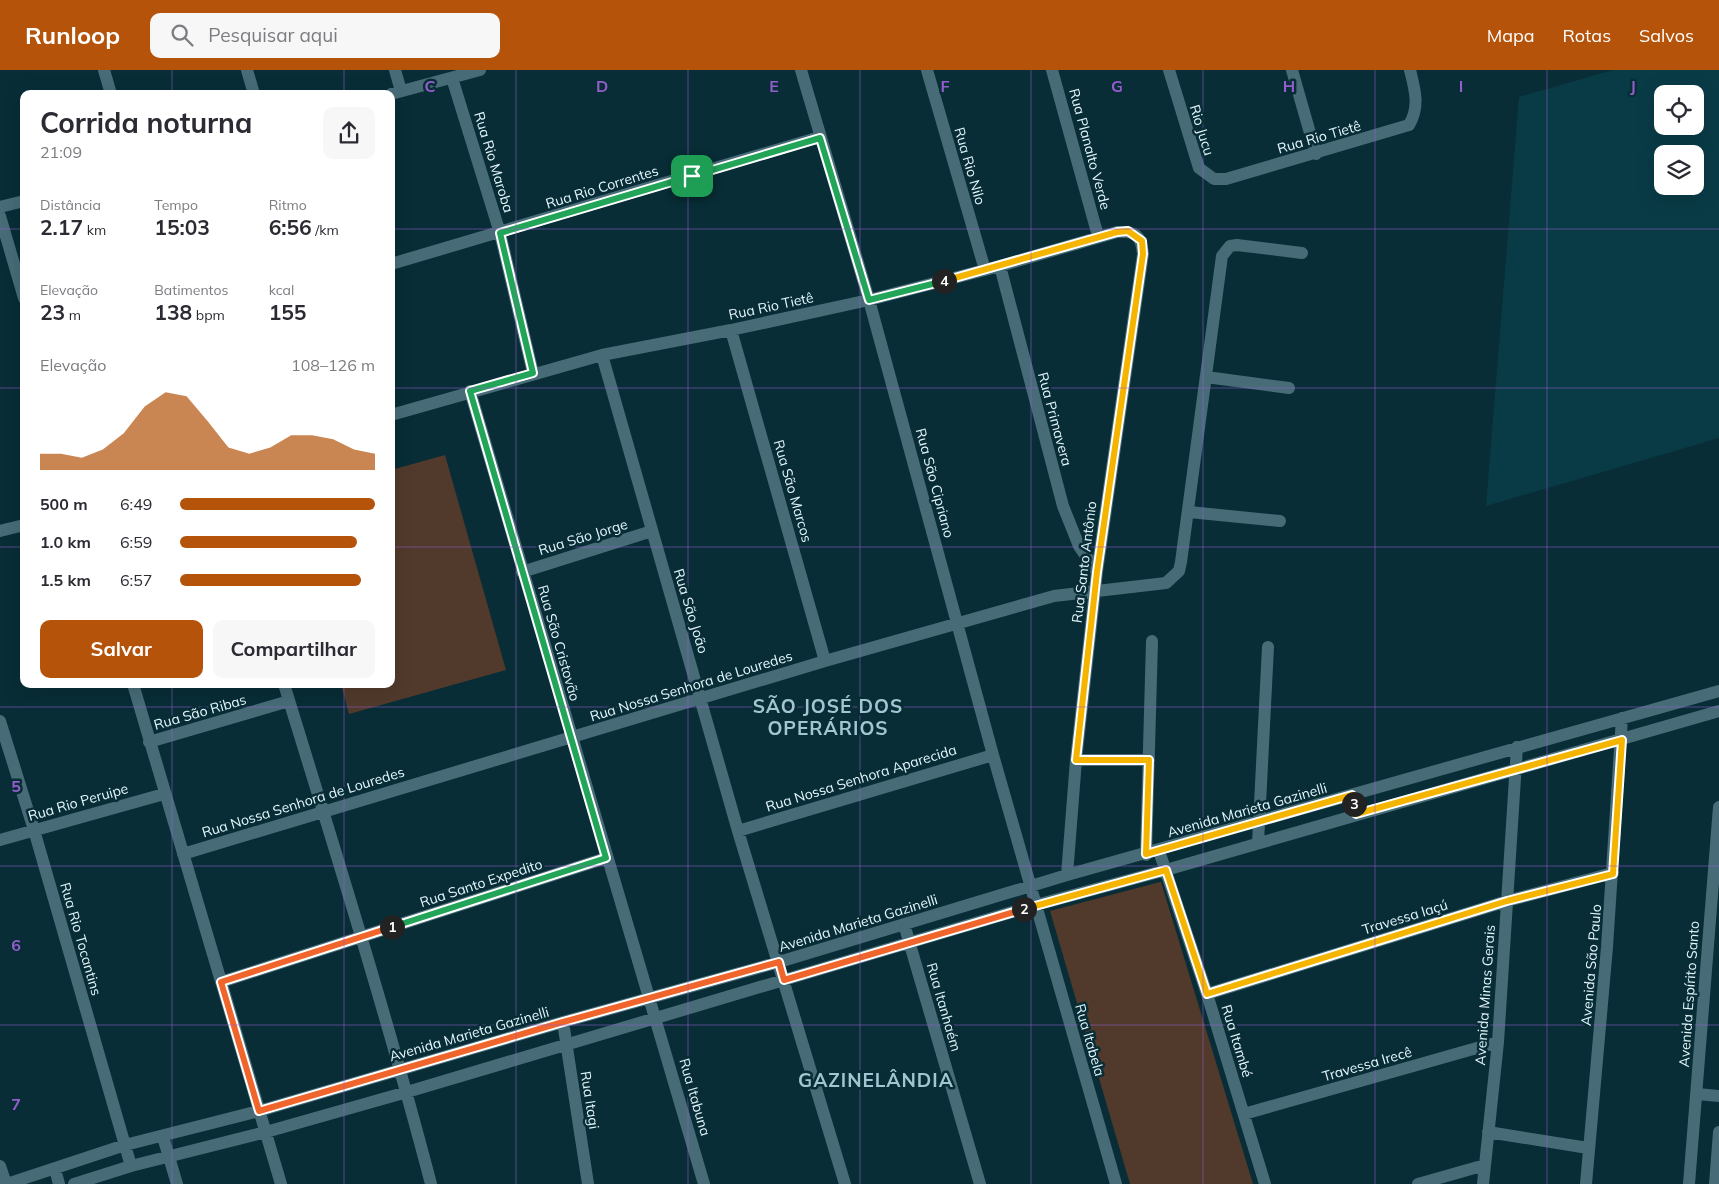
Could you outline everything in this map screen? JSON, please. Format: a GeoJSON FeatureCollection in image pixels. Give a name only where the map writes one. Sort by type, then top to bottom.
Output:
{"type":"FeatureCollection","features":[{"type":"Feature","properties":{"kind":"street"},"geometry":{"type":"LineString","coordinates":[[104,70],[110,90]]}},
{"type":"Feature","properties":{"kind":"street"},"geometry":{"type":"LineString","coordinates":[[247,70],[253,90]]}},
{"type":"Feature","properties":{"kind":"street"},"geometry":{"type":"LineString","coordinates":[[395,70],[396,92],[480,70]]}},
{"type":"Feature","properties":{"kind":"street","name":"Rua São Cipriano"},"geometry":{"type":"LineString","coordinates":[[801,70],[869,300],[993,755],[1036,905]]}},
{"type":"Feature","properties":{"kind":"street","name":"Rua Rio Nilo"},"geometry":{"type":"LineString","coordinates":[[927,70],[985,270]]}},
{"type":"Feature","properties":{"kind":"street","name":"Rua Planalto Verde"},"geometry":{"type":"LineString","coordinates":[[1052,70],[1098,236]]}},
{"type":"Feature","properties":{"kind":"street","name":"Rio Jucu"},"geometry":{"type":"LineString","coordinates":[[1169,70],[1199,168],[1206,176],[1214,180],[1226,179]]}},
{"type":"Feature","properties":{"kind":"street"},"geometry":{"type":"LineString","coordinates":[[1292,70],[1316,154]]}},
{"type":"Feature","properties":{"kind":"street","name":"Rua Rio Tietê"},"geometry":{"type":"LineString","coordinates":[[1226,179],[1409,125],[1415,116],[1415,90],[1410,70]]}},
{"type":"Feature","properties":{"kind":"street","name":"Rua Rio Maroba"},"geometry":{"type":"LineString","coordinates":[[452,78],[500,233],[533,373]]}},
{"type":"Feature","properties":{"kind":"street","name":"Rua Rio Correntes"},"geometry":{"type":"LineString","coordinates":[[395,263],[820,138]]}},
{"type":"Feature","properties":{"kind":"street"},"geometry":{"type":"LineString","coordinates":[[0,207],[20,202]]}},
{"type":"Feature","properties":{"kind":"street"},"geometry":{"type":"LineString","coordinates":[[0,216],[20,284]]}},
{"type":"Feature","properties":{"kind":"street","name":"Rua Rio Tietê"},"geometry":{"type":"LineString","coordinates":[[395,414],[533,373],[602,355],[731,330],[869,300],[1000,266],[1098,236],[1128,231],[1142,241],[1143,254]]}},
{"type":"Feature","properties":{"kind":"street","name":"Rua Nossa Senhora de Louredes"},"geometry":{"type":"LineString","coordinates":[[183,854],[824,661],[958,625],[1054,596],[1166,583],[1174,577],[1181,562],[1224,251],[1230,246],[1237,245],[1302,253]]}},
{"type":"Feature","properties":{"kind":"street","name":"Rua Santo Antônio"},"geometry":{"type":"LineString","coordinates":[[1067,875],[1076,760],[1097,572],[1143,254]]}},
{"type":"Feature","properties":{"kind":"street","name":"Rua Primavera"},"geometry":{"type":"LineString","coordinates":[[1000,266],[1063,506],[1079,546],[1097,572]]}},
{"type":"Feature","properties":{"kind":"street","name":"Rua São Marcos"},"geometry":{"type":"LineString","coordinates":[[731,330],[824,661]]}},
{"type":"Feature","properties":{"kind":"street","name":"Rua São João"},"geometry":{"type":"LineString","coordinates":[[602,355],[702,698],[738,831],[845,1184]]}},
{"type":"Feature","properties":{"kind":"street"},"geometry":{"type":"LineString","coordinates":[[1206,377],[1289,388]]}},
{"type":"Feature","properties":{"kind":"street","name":"Rua São Cristovão"},"geometry":{"type":"LineString","coordinates":[[470,391],[570,738],[657,1018]]}},
{"type":"Feature","properties":{"kind":"street"},"geometry":{"type":"LineString","coordinates":[[1188,512],[1280,521]]}},
{"type":"Feature","properties":{"kind":"street"},"geometry":{"type":"LineString","coordinates":[[0,532],[20,526]]}},
{"type":"Feature","properties":{"kind":"street","name":"Rua São Jorge"},"geometry":{"type":"LineString","coordinates":[[522,572],[652,531]]}},
{"type":"Feature","properties":{"kind":"street"},"geometry":{"type":"LineString","coordinates":[[1146,854],[1152,641]]}},
{"type":"Feature","properties":{"kind":"street"},"geometry":{"type":"LineString","coordinates":[[1258,843],[1268,647]]}},
{"type":"Feature","properties":{"kind":"street"},"geometry":{"type":"LineString","coordinates":[[134,688],[281,1184]]}},
{"type":"Feature","properties":{"kind":"street"},"geometry":{"type":"LineString","coordinates":[[285,688],[407,1092],[431,1184]]}},
{"type":"Feature","properties":{"kind":"street","name":"Avenida Marieta Gazinelli"},"geometry":{"type":"LineString","coordinates":[[7,1184],[125,1145],[163,1137],[259,1111],[650,997],[779,962],[1067,875],[1159,851],[1719,691]]}},
{"type":"Feature","properties":{"kind":"street","name":"Rua São Ribas"},"geometry":{"type":"LineString","coordinates":[[149,742],[289,702]]}},
{"type":"Feature","properties":{"kind":"street"},"geometry":{"type":"LineString","coordinates":[[74,1184],[131,1166],[266,1132],[407,1092],[911,944],[1036,905],[1166,870],[1719,711]]}},
{"type":"Feature","properties":{"kind":"street","name":"Avenida São Paulo"},"geometry":{"type":"LineString","coordinates":[[1586,1184],[1613,874],[1622,718]]}},
{"type":"Feature","properties":{"kind":"street","name":"Rua Rio Tocantins"},"geometry":{"type":"LineString","coordinates":[[0,721],[34,830],[131,1166]]}},
{"type":"Feature","properties":{"kind":"street","name":"Avenida Minas Gerais"},"geometry":{"type":"LineString","coordinates":[[1483,1184],[1498,1042],[1517,748]]}},
{"type":"Feature","properties":{"kind":"street","name":"Rua Nossa Senhora Aparecida"},"geometry":{"type":"LineString","coordinates":[[738,831],[993,755]]}},
{"type":"Feature","properties":{"kind":"street"},"geometry":{"type":"LineString","coordinates":[[1076,760],[1149,760]]}},
{"type":"Feature","properties":{"kind":"street","name":"Rua Rio Peruipe"},"geometry":{"type":"LineString","coordinates":[[0,840],[164,794]]}},
{"type":"Feature","properties":{"kind":"street"},"geometry":{"type":"LineString","coordinates":[[1352,795],[1356,814]]}},
{"type":"Feature","properties":{"kind":"street","name":"Avenida Espírito Santo"},"geometry":{"type":"LineString","coordinates":[[1689,1184],[1719,807]]}},
{"type":"Feature","properties":{"kind":"street","name":"Rua Itambé"},"geometry":{"type":"LineString","coordinates":[[1159,851],[1207,994],[1264,1184]]}},
{"type":"Feature","properties":{"kind":"street","name":"Rua Santo Expedito"},"geometry":{"type":"LineString","coordinates":[[221,982],[606,858]]}},
{"type":"Feature","properties":{"kind":"street","name":"Travessa Iaçú"},"geometry":{"type":"LineString","coordinates":[[1207,994],[1507,901],[1613,874]]}},
{"type":"Feature","properties":{"kind":"street","name":"Rua Itabela"},"geometry":{"type":"LineString","coordinates":[[1036,905],[1116,1184]]}},
{"type":"Feature","properties":{"kind":"street","name":"Rua Itanhaém"},"geometry":{"type":"LineString","coordinates":[[904,924],[980,1184]]}},
{"type":"Feature","properties":{"kind":"street","name":"Rua Itabuna"},"geometry":{"type":"LineString","coordinates":[[657,1018],[704,1184]]}},
{"type":"Feature","properties":{"kind":"street","name":"Rua Itagi"},"geometry":{"type":"LineString","coordinates":[[563,1022],[588,1184]]}},
{"type":"Feature","properties":{"kind":"street","name":"Travessa Irecê"},"geometry":{"type":"LineString","coordinates":[[1244,1114],[1498,1042]]}},
{"type":"Feature","properties":{"kind":"street"},"geometry":{"type":"LineString","coordinates":[[1697,1094],[1719,1096]]}},
{"type":"Feature","properties":{"kind":"street"},"geometry":{"type":"LineString","coordinates":[[1488,1132],[1588,1148]]}},
{"type":"Feature","properties":{"kind":"street"},"geometry":{"type":"LineString","coordinates":[[1715,1184],[1719,1132]]}},
{"type":"Feature","properties":{"kind":"street"},"geometry":{"type":"LineString","coordinates":[[163,1137],[177,1184]]}},
{"type":"Feature","properties":{"kind":"street"},"geometry":{"type":"LineString","coordinates":[[1418,1184],[1485,1165]]}},
{"type":"Feature","properties":{"kind":"street"},"geometry":{"type":"LineString","coordinates":[[0,1166],[7,1184]]}},
{"type":"Feature","properties":{"kind":"street"},"geometry":{"type":"LineString","coordinates":[[55,1169],[59,1184]]}},
{"type":"Feature","properties":{"kind":"shaded area"},"geometry":{"type":"Polygon","coordinates":[[[1613,70],[1719,70],[1719,438],[1486,506],[1519,97],[1613,70]]]}},
{"type":"Feature","properties":{"kind":"shaded area"},"geometry":{"type":"Polygon","coordinates":[[[445,455],[506,670],[349,714],[342,688],[395,688],[395,469],[445,455]]]}},
{"type":"Feature","properties":{"kind":"shaded area"},"geometry":{"type":"Polygon","coordinates":[[[1161,882],[1253,1184],[1130,1184],[1050,911],[1161,882]]]}},
{"type":"Feature","properties":{"kind":"district","name":"SÃO JOSÉ DOS OPERÁRIOS"},"geometry":{"type":"Point","coordinates":[828,717]}},
{"type":"Feature","properties":{"kind":"district","name":"GAZINELÂNDIA"},"geometry":{"type":"Point","coordinates":[876,1080]}},
{"type":"Feature","properties":{"kind":"route"},"geometry":{"type":"LineString","coordinates":[[820,138],[869,300],[1000,266],[1098,236],[1128,231],[1142,241],[1143,254],[1097,572],[1076,760],[1149,760],[1146,854],[1352,795],[1356,814],[1622,740],[1613,874],[1507,901],[1207,994],[1166,870],[1036,905],[911,944],[784,980],[779,962],[650,997],[259,1111],[221,982],[606,858],[470,391],[533,373],[500,233],[692,176],[820,138]]}}]}
